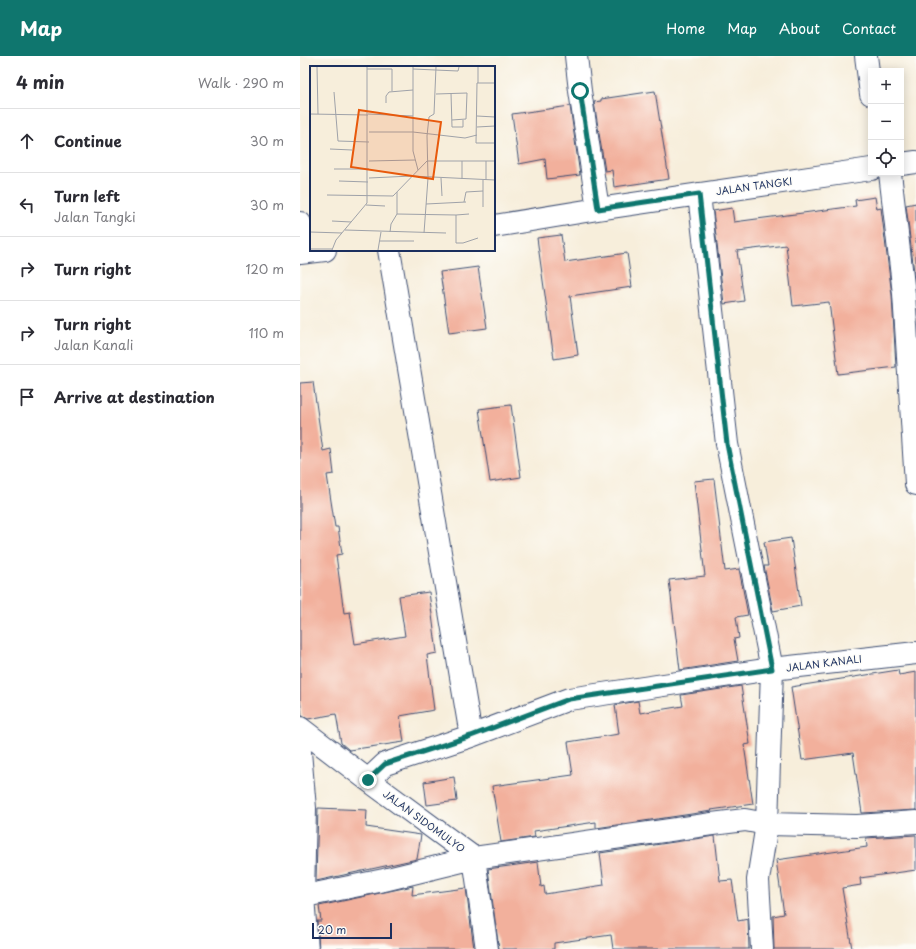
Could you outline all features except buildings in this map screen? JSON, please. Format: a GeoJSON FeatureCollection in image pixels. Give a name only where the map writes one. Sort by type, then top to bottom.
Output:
{"type":"FeatureCollection","features":[{"type":"Feature","properties":{"kind":"street"},"geometry":{"type":"LineString","coordinates":[[576,56],[598,209]]}},
{"type":"Feature","properties":{"kind":"street"},"geometry":{"type":"LineString","coordinates":[[866,56],[868,71]]}},
{"type":"Feature","properties":{"kind":"street"},"geometry":{"type":"LineString","coordinates":[[904,164],[916,162]]}},
{"type":"Feature","properties":{"kind":"street","name":"JALAN TANGKI"},"geometry":{"type":"LineString","coordinates":[[495,226],[598,209],[868,169]]}},
{"type":"Feature","properties":{"kind":"street"},"geometry":{"type":"LineString","coordinates":[[890,176],[904,294],[916,484]]}},
{"type":"Feature","properties":{"kind":"street"},"geometry":{"type":"LineString","coordinates":[[699,194],[727,444],[772,669],[767,824],[758,880],[762,949]]}},
{"type":"Feature","properties":{"kind":"street"},"geometry":{"type":"LineString","coordinates":[[300,223],[310,252]]}},
{"type":"Feature","properties":{"kind":"street"},"geometry":{"type":"LineString","coordinates":[[389,251],[471,736]]}},
{"type":"Feature","properties":{"kind":"street","name":"JALAN KANALI"},"geometry":{"type":"LineString","coordinates":[[368,780],[385,764],[471,736],[569,699],[772,669],[916,653]]}},
{"type":"Feature","properties":{"kind":"street","name":"JALAN SIDOMULYO"},"geometry":{"type":"LineString","coordinates":[[300,728],[474,858],[487,949]]}},
{"type":"Feature","properties":{"kind":"street"},"geometry":{"type":"LineString","coordinates":[[300,752],[305,808],[302,897],[307,949]]}},
{"type":"Feature","properties":{"kind":"street"},"geometry":{"type":"LineString","coordinates":[[302,897],[384,880],[474,858],[719,823],[745,820],[767,824],[857,826],[916,822]]}},
{"type":"Feature","properties":{"kind":"route"},"geometry":{"type":"LineString","coordinates":[[368,780],[385,764],[471,736],[569,699],[772,669],[727,444],[699,194],[598,209],[580,91]]}}]}
